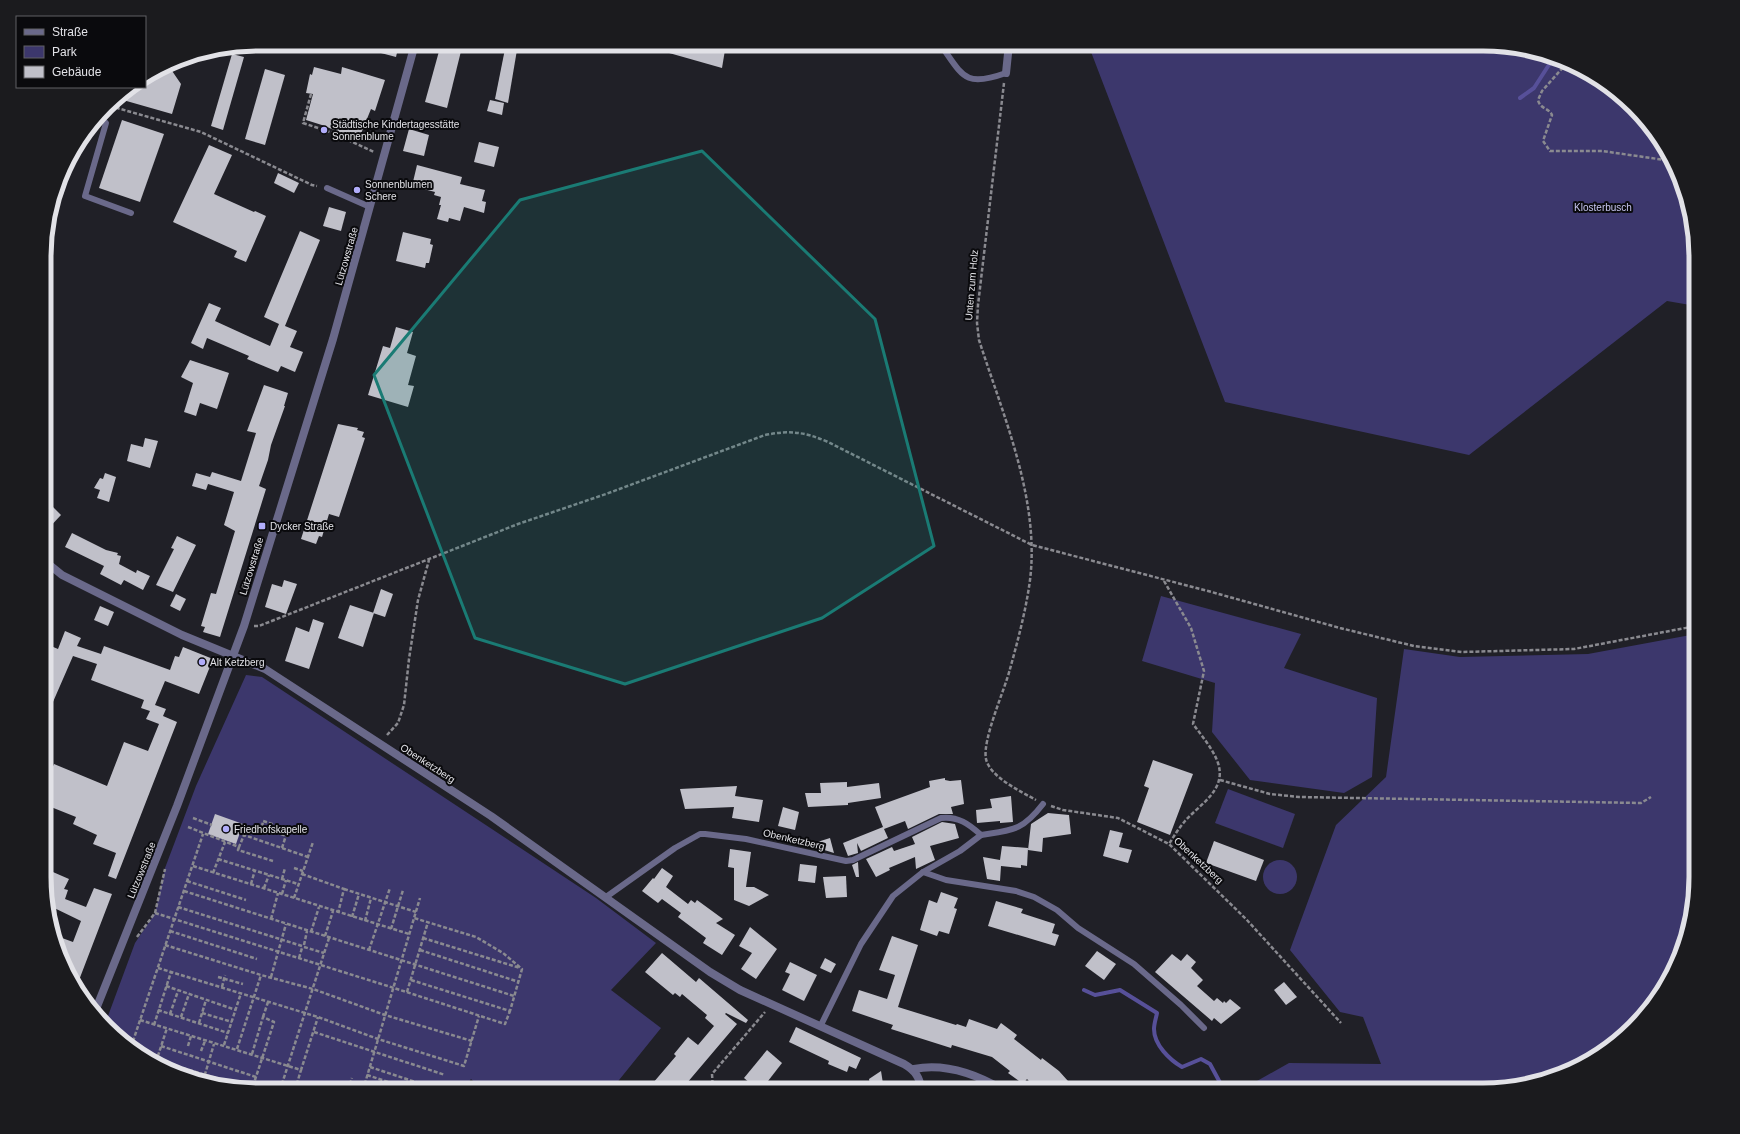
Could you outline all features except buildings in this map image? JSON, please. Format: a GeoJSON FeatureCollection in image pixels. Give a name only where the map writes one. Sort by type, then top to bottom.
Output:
{"type":"FeatureCollection","features":[{"type":"Feature","properties":{"kind":"street","name":"Lützowstraße"},"geometry":{"type":"LineString","coordinates":[[97,1006],[177,806],[244,626],[315,400],[413,51]]}},
{"type":"Feature","properties":{"kind":"street"},"geometry":{"type":"LineString","coordinates":[[1006,73],[1008,51]]}},
{"type":"Feature","properties":{"kind":"street"},"geometry":{"type":"LineString","coordinates":[[51,566],[62,575],[182,635],[234,655]]}},
{"type":"Feature","properties":{"kind":"street","name":"Obenketzberg"},"geometry":{"type":"LineString","coordinates":[[234,655],[266,670],[491,816],[710,972],[740,990],[821,1025],[914,1069]]}},
{"type":"Feature","properties":{"kind":"street"},"geometry":{"type":"LineString","coordinates":[[920,1083],[914,1069],[942,1067],[984,1079],[991,1083]]}},
{"type":"Feature","properties":{"kind":"lane"},"geometry":{"type":"LineString","coordinates":[[945,51],[961,74],[967,77],[988,79],[1006,73]]}},
{"type":"Feature","properties":{"kind":"lane"},"geometry":{"type":"LineString","coordinates":[[103,120],[106,123],[85,196],[131,212]]}},
{"type":"Feature","properties":{"kind":"lane"},"geometry":{"type":"LineString","coordinates":[[327,188],[370,207]]}},
{"type":"Feature","properties":{"kind":"lane"},"geometry":{"type":"LineString","coordinates":[[821,1025],[851,963],[893,896],[923,872],[960,851],[981,835],[1012,830],[1022,826],[1032,818],[1043,804]]}},
{"type":"Feature","properties":{"kind":"lane","name":"Obenketzberg"},"geometry":{"type":"LineString","coordinates":[[606,897],[675,848],[700,834],[746,839],[846,861],[853,860],[941,818],[949,817],[963,821],[981,835]]}},
{"type":"Feature","properties":{"kind":"lane"},"geometry":{"type":"LineString","coordinates":[[923,872],[946,880],[1016,891],[1034,897],[1057,910],[1078,928],[1134,964],[1176,1000],[1204,1028]]}},
{"type":"Feature","properties":{"kind":"path"},"geometry":{"type":"LineString","coordinates":[[1563,67],[1542,91],[1538,100],[1540,105],[1552,115],[1543,141],[1550,151],[1602,151],[1664,160]]}},
{"type":"Feature","properties":{"kind":"path","name":"Unten zum Holz"},"geometry":{"type":"LineString","coordinates":[[1006,73],[977,323],[979,340],[1020,470],[1029,510],[1032,545],[1030,581],[1024,613],[1010,670],[990,730],[986,754],[990,768],[1005,782],[1043,804]]}},
{"type":"Feature","properties":{"kind":"path"},"geometry":{"type":"LineString","coordinates":[[311,94],[303,123],[333,133],[372,152],[384,155]]}},
{"type":"Feature","properties":{"kind":"path"},"geometry":{"type":"LineString","coordinates":[[115,107],[201,132],[312,185],[327,188]]}},
{"type":"Feature","properties":{"kind":"path"},"geometry":{"type":"LineString","coordinates":[[244,626],[259,626],[518,524],[606,494],[764,435],[782,432],[806,434],[828,442],[1032,545],[1208,591],[1340,628],[1438,650],[1487,652],[1574,649],[1689,627]]}},
{"type":"Feature","properties":{"kind":"path"},"geometry":{"type":"LineString","coordinates":[[380,743],[398,723],[404,705],[409,658],[418,600],[429,559]]}},
{"type":"Feature","properties":{"kind":"path"},"geometry":{"type":"LineString","coordinates":[[1164,580],[1191,628],[1204,671],[1193,724],[1219,764],[1220,780],[1212,795],[1184,822],[1169,844]]}},
{"type":"Feature","properties":{"kind":"path"},"geometry":{"type":"LineString","coordinates":[[1220,780],[1270,794],[1300,797],[1641,803],[1650,797]]}},
{"type":"Feature","properties":{"kind":"path","name":"Obenketzberg"},"geometry":{"type":"LineString","coordinates":[[1043,804],[1063,810],[1118,818],[1169,844],[1246,919],[1341,1023]]}},
{"type":"Feature","properties":{"kind":"path"},"geometry":{"type":"LineString","coordinates":[[193,818],[212,825]]}},
{"type":"Feature","properties":{"kind":"path"},"geometry":{"type":"LineString","coordinates":[[282,848],[286,836],[288,829],[264,820],[262,827],[286,836]]}},
{"type":"Feature","properties":{"kind":"path"},"geometry":{"type":"LineString","coordinates":[[188,828],[239,847]]}},
{"type":"Feature","properties":{"kind":"path"},"geometry":{"type":"LineString","coordinates":[[133,1041],[203,834]]}},
{"type":"Feature","properties":{"kind":"path"},"geometry":{"type":"LineString","coordinates":[[240,834],[308,857]]}},
{"type":"Feature","properties":{"kind":"path"},"geometry":{"type":"LineString","coordinates":[[244,835],[238,850],[273,861]]}},
{"type":"Feature","properties":{"kind":"path"},"geometry":{"type":"LineString","coordinates":[[214,873],[224,842]]}},
{"type":"Feature","properties":{"kind":"path"},"geometry":{"type":"LineString","coordinates":[[294,898],[313,842]]}},
{"type":"Feature","properties":{"kind":"path"},"geometry":{"type":"LineString","coordinates":[[218,859],[298,884]]}},
{"type":"Feature","properties":{"kind":"path"},"geometry":{"type":"LineString","coordinates":[[192,866],[409,934]]}},
{"type":"Feature","properties":{"kind":"path"},"geometry":{"type":"LineString","coordinates":[[124,939],[134,942],[155,913],[165,868]]}},
{"type":"Feature","properties":{"kind":"path"},"geometry":{"type":"LineString","coordinates":[[282,878],[285,868]]}},
{"type":"Feature","properties":{"kind":"path"},"geometry":{"type":"LineString","coordinates":[[294,868],[302,873],[344,889],[416,912]]}},
{"type":"Feature","properties":{"kind":"path"},"geometry":{"type":"LineString","coordinates":[[251,884],[255,870]]}},
{"type":"Feature","properties":{"kind":"path"},"geometry":{"type":"LineString","coordinates":[[264,888],[269,875]]}},
{"type":"Feature","properties":{"kind":"path"},"geometry":{"type":"LineString","coordinates":[[282,894],[286,880]]}},
{"type":"Feature","properties":{"kind":"path"},"geometry":{"type":"LineString","coordinates":[[188,881],[246,900]]}},
{"type":"Feature","properties":{"kind":"path"},"geometry":{"type":"LineString","coordinates":[[370,950],[390,888]]}},
{"type":"Feature","properties":{"kind":"path"},"geometry":{"type":"LineString","coordinates":[[338,912],[344,889]]}},
{"type":"Feature","properties":{"kind":"path"},"geometry":{"type":"LineString","coordinates":[[391,929],[402,890]]}},
{"type":"Feature","properties":{"kind":"path"},"geometry":{"type":"LineString","coordinates":[[184,891],[514,996]]}},
{"type":"Feature","properties":{"kind":"path"},"geometry":{"type":"LineString","coordinates":[[271,919],[278,893]]}},
{"type":"Feature","properties":{"kind":"path"},"geometry":{"type":"LineString","coordinates":[[352,917],[359,894]]}},
{"type":"Feature","properties":{"kind":"path"},"geometry":{"type":"LineString","coordinates":[[365,921],[371,898]]}},
{"type":"Feature","properties":{"kind":"path"},"geometry":{"type":"LineString","coordinates":[[365,1083],[420,898]]}},
{"type":"Feature","properties":{"kind":"path"},"geometry":{"type":"LineString","coordinates":[[178,907],[324,953]]}},
{"type":"Feature","properties":{"kind":"path"},"geometry":{"type":"LineString","coordinates":[[311,932],[319,907]]}},
{"type":"Feature","properties":{"kind":"path"},"geometry":{"type":"LineString","coordinates":[[325,936],[333,911]]}},
{"type":"Feature","properties":{"kind":"path"},"geometry":{"type":"LineString","coordinates":[[155,913],[505,1024],[522,969]]}},
{"type":"Feature","properties":{"kind":"path"},"geometry":{"type":"LineString","coordinates":[[414,918],[476,938],[503,953],[522,969]]}},
{"type":"Feature","properties":{"kind":"path"},"geometry":{"type":"LineString","coordinates":[[407,992],[428,922]]}},
{"type":"Feature","properties":{"kind":"path"},"geometry":{"type":"LineString","coordinates":[[271,978],[286,924]]}},
{"type":"Feature","properties":{"kind":"path"},"geometry":{"type":"LineString","coordinates":[[299,958],[307,931]]}},
{"type":"Feature","properties":{"kind":"path"},"geometry":{"type":"LineString","coordinates":[[170,932],[257,959]]}},
{"type":"Feature","properties":{"kind":"path"},"geometry":{"type":"LineString","coordinates":[[282,1083],[329,938]]}},
{"type":"Feature","properties":{"kind":"path"},"geometry":{"type":"LineString","coordinates":[[423,938],[522,969]]}},
{"type":"Feature","properties":{"kind":"path"},"geometry":{"type":"LineString","coordinates":[[166,945],[261,975],[312,989],[385,1015],[472,1041]]}},
{"type":"Feature","properties":{"kind":"path"},"geometry":{"type":"LineString","coordinates":[[420,950],[519,982]]}},
{"type":"Feature","properties":{"kind":"path"},"geometry":{"type":"LineString","coordinates":[[158,968],[318,1017],[378,1039],[464,1066],[479,1016]]}},
{"type":"Feature","properties":{"kind":"path"},"geometry":{"type":"LineString","coordinates":[[154,1025],[171,972]]}},
{"type":"Feature","properties":{"kind":"path"},"geometry":{"type":"LineString","coordinates":[[237,1049],[261,975]]}},
{"type":"Feature","properties":{"kind":"path"},"geometry":{"type":"LineString","coordinates":[[218,977],[225,977],[244,984]]}},
{"type":"Feature","properties":{"kind":"path"},"geometry":{"type":"LineString","coordinates":[[222,988],[225,977]]}},
{"type":"Feature","properties":{"kind":"path"},"geometry":{"type":"LineString","coordinates":[[411,980],[510,1011]]}},
{"type":"Feature","properties":{"kind":"path"},"geometry":{"type":"LineString","coordinates":[[166,986],[236,1010]]}},
{"type":"Feature","properties":{"kind":"path"},"geometry":{"type":"LineString","coordinates":[[170,1014],[178,991]]}},
{"type":"Feature","properties":{"kind":"path"},"geometry":{"type":"LineString","coordinates":[[224,1045],[241,993]]}},
{"type":"Feature","properties":{"kind":"path"},"geometry":{"type":"LineString","coordinates":[[181,1017],[189,994]]}},
{"type":"Feature","properties":{"kind":"path"},"geometry":{"type":"LineString","coordinates":[[199,1023],[206,1000]]}},
{"type":"Feature","properties":{"kind":"path"},"geometry":{"type":"LineString","coordinates":[[252,1054],[268,1002]]}},
{"type":"Feature","properties":{"kind":"path"},"geometry":{"type":"LineString","coordinates":[[713,1083],[712,1074],[772,1004]]}},
{"type":"Feature","properties":{"kind":"path"},"geometry":{"type":"LineString","coordinates":[[158,1010],[228,1033]]}},
{"type":"Feature","properties":{"kind":"path"},"geometry":{"type":"LineString","coordinates":[[202,1013],[232,1022]]}},
{"type":"Feature","properties":{"kind":"path"},"geometry":{"type":"LineString","coordinates":[[254,1083],[274,1022],[263,1017]]}},
{"type":"Feature","properties":{"kind":"path"},"geometry":{"type":"LineString","coordinates":[[297,1083],[318,1017]]}},
{"type":"Feature","properties":{"kind":"path"},"geometry":{"type":"LineString","coordinates":[[140,1020],[302,1070]]}},
{"type":"Feature","properties":{"kind":"path"},"geometry":{"type":"LineString","coordinates":[[158,1057],[167,1028]]}},
{"type":"Feature","properties":{"kind":"path"},"geometry":{"type":"LineString","coordinates":[[314,1032],[374,1053],[445,1075]]}},
{"type":"Feature","properties":{"kind":"path"},"geometry":{"type":"LineString","coordinates":[[188,1046],[191,1036]]}},
{"type":"Feature","properties":{"kind":"path"},"geometry":{"type":"LineString","coordinates":[[201,1052],[205,1041]]}},
{"type":"Feature","properties":{"kind":"path"},"geometry":{"type":"LineString","coordinates":[[205,1074],[214,1044]]}},
{"type":"Feature","properties":{"kind":"path"},"geometry":{"type":"LineString","coordinates":[[161,1046],[256,1077]]}},
{"type":"Feature","properties":{"kind":"path"},"geometry":{"type":"LineString","coordinates":[[176,1066],[224,1080]]}},
{"type":"Feature","properties":{"kind":"path"},"geometry":{"type":"LineString","coordinates":[[370,1066],[420,1083]]}},
{"type":"Feature","properties":{"kind":"path"},"geometry":{"type":"LineString","coordinates":[[367,1075],[392,1083]]}},
{"type":"Feature","properties":{"kind":"path"},"geometry":{"type":"LineString","coordinates":[[350,1083],[352,1078]]}},
{"type":"Feature","properties":{"kind":"highlighted area"},"geometry":{"type":"Polygon","coordinates":[[[702,151],[875,319],[934,546],[822,618],[625,684],[475,638],[374,375],[520,200],[702,151]]]}},
{"type":"Feature","properties":{"kind":"green space","name":"Klosterbusch"},"geometry":{"type":"Polygon","coordinates":[[[1091,51],[1496,51],[1523,55],[1549,62],[1574,72],[1619,102],[1638,121],[1668,166],[1682,204],[1687,230],[1689,244],[1689,305],[1667,301],[1469,455],[1225,402],[1091,51]]]}},
{"type":"Feature","properties":{"kind":"green space"},"geometry":{"type":"Polygon","coordinates":[[[1161,596],[1301,634],[1284,668],[1377,698],[1372,777],[1344,793],[1250,780],[1212,732],[1215,683],[1142,661],[1161,596]]]}},
{"type":"Feature","properties":{"kind":"green space"},"geometry":{"type":"Polygon","coordinates":[[[1689,635],[1689,890],[1682,930],[1673,956],[1661,980],[1638,1013],[1619,1032],[1574,1062],[1549,1072],[1523,1079],[1496,1083],[1253,1083],[1289,1063],[1381,1064],[1363,1017],[1340,1012],[1290,950],[1336,825],[1386,777],[1404,649],[1460,657],[1588,654],[1689,635]]]}},
{"type":"Feature","properties":{"kind":"green space"},"geometry":{"type":"Polygon","coordinates":[[[246,675],[262,677],[596,898],[656,943],[611,990],[661,1028],[617,1083],[475,1083],[471,1079],[468,1083],[244,1083],[204,1076],[166,1062],[121,1032],[107,1019],[135,943],[155,913],[165,868],[196,786],[246,675]]]}},
{"type":"Feature","properties":{"kind":"green space"},"geometry":{"type":"Polygon","coordinates":[[[1228,789],[1295,814],[1283,848],[1215,823],[1228,789]]]}},
{"type":"Feature","properties":{"kind":"green space"},"geometry":{"type":"Polygon","coordinates":[[[1283,860],[1292,865],[1296,870],[1296,884],[1292,889],[1287,893],[1277,894],[1273,893],[1264,884],[1263,874],[1264,870],[1273,861],[1283,860]]]}},
{"type":"Feature","properties":{"kind":"waterway"},"geometry":{"type":"LineString","coordinates":[[1520,98],[1534,88],[1550,63]]}},
{"type":"Feature","properties":{"kind":"waterway"},"geometry":{"type":"LineString","coordinates":[[1084,990],[1095,995],[1120,990],[1157,1013],[1154,1027],[1155,1035],[1164,1051],[1182,1067],[1201,1059],[1210,1064],[1220,1083]]}},
{"type":"Feature","properties":{"kind":"place","name":"Städtische Kindertagesstätte Sonnenblume"},"geometry":{"type":"Point","coordinates":[324,130]}},
{"type":"Feature","properties":{"kind":"place","name":"Sonnenblumen Schere"},"geometry":{"type":"Point","coordinates":[357,190]}},
{"type":"Feature","properties":{"kind":"place","name":"Dycker Straße"},"geometry":{"type":"Point","coordinates":[262,526]}},
{"type":"Feature","properties":{"kind":"place","name":"Alt Ketzberg"},"geometry":{"type":"Point","coordinates":[202,662]}},
{"type":"Feature","properties":{"kind":"place","name":"Friedhofskapelle"},"geometry":{"type":"Point","coordinates":[226,829]}}]}
